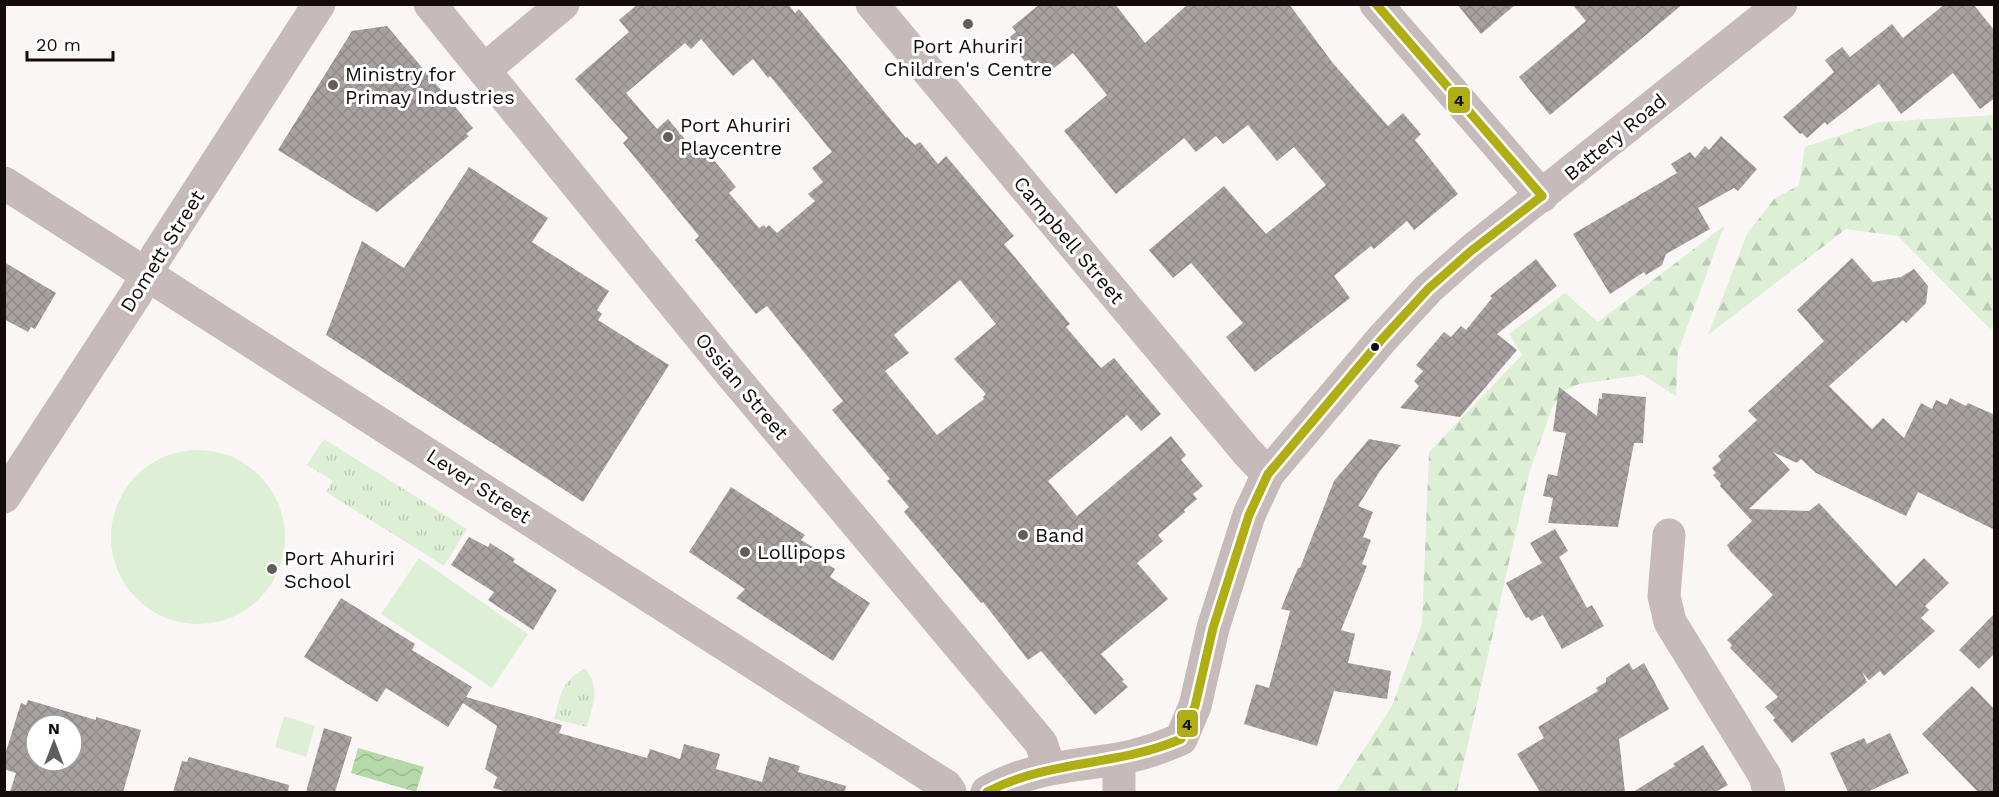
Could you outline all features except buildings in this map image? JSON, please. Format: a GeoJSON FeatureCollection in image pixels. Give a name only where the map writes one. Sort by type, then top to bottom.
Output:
{"type":"FeatureCollection","features":[{"type":"Feature","properties":{"kind":"street","name":"Domett Street"},"geometry":{"type":"LineString","coordinates":[[4,496],[149,274],[162,247],[319,4]]}},
{"type":"Feature","properties":{"kind":"street","name":"Ossian Street"},"geometry":{"type":"LineString","coordinates":[[430,4],[727,369],[1041,743],[1050,769]]}},
{"type":"Feature","properties":{"kind":"street"},"geometry":{"type":"LineString","coordinates":[[484,70],[563,4]]}},
{"type":"Feature","properties":{"kind":"street","name":"Campbell Street"},"geometry":{"type":"LineString","coordinates":[[872,4],[1247,452],[1268,474]]}},
{"type":"Feature","properties":{"kind":"street"},"geometry":{"type":"LineString","coordinates":[[1376,4],[1542,196]]}},
{"type":"Feature","properties":{"kind":"street","name":"Battery Road"},"geometry":{"type":"LineString","coordinates":[[987,792],[1025,776],[1050,769],[1119,759],[1152,751],[1181,739],[1195,705],[1213,628],[1249,516],[1268,474],[1382,339],[1428,289],[1471,251],[1781,4]]}},
{"type":"Feature","properties":{"kind":"street","name":"Lever Street"},"geometry":{"type":"LineString","coordinates":[[4,183],[946,786],[950,792]]}},
{"type":"Feature","properties":{"kind":"street"},"geometry":{"type":"LineString","coordinates":[[1669,535],[1664,596],[1670,622],[1765,776],[1769,792]]}},
{"type":"Feature","properties":{"kind":"street"},"geometry":{"type":"LineString","coordinates":[[1119,759],[1119,792]]}},
{"type":"Feature","properties":{"kind":"green space"},"geometry":{"type":"Polygon","coordinates":[[[1994,115],[1994,326],[1990,329],[1898,236],[1846,229],[1708,335],[1747,234],[1774,199],[1799,185],[1805,147],[1880,122],[1994,115]]]}},
{"type":"Feature","properties":{"kind":"green space"},"geometry":{"type":"Polygon","coordinates":[[[1724,226],[1678,352],[1676,396],[1643,375],[1579,384],[1563,391],[1552,408],[1529,474],[1457,792],[1336,792],[1392,706],[1422,624],[1429,452],[1522,355],[1509,334],[1565,293],[1598,322],[1724,226]]]}},
{"type":"Feature","properties":{"kind":"green space"},"geometry":{"type":"Polygon","coordinates":[[[324,439],[467,529],[444,566],[326,492],[333,481],[307,465],[324,439]]]}},
{"type":"Feature","properties":{"kind":"green space"},"geometry":{"type":"Polygon","coordinates":[[[198,450],[215,451],[231,456],[260,475],[279,504],[284,520],[284,554],[279,570],[260,599],[231,618],[215,623],[198,624],[181,623],[165,618],[136,599],[117,570],[112,554],[111,537],[112,520],[117,504],[136,475],[165,456],[181,451],[198,450]]]}},
{"type":"Feature","properties":{"kind":"green space"},"geometry":{"type":"Polygon","coordinates":[[[419,558],[528,634],[492,688],[381,614],[419,558]]]}},
{"type":"Feature","properties":{"kind":"green space"},"geometry":{"type":"Polygon","coordinates":[[[585,669],[593,683],[594,690],[587,727],[554,719],[566,683],[585,669]]]}},
{"type":"Feature","properties":{"kind":"green space"},"geometry":{"type":"Polygon","coordinates":[[[284,716],[315,726],[306,757],[275,747],[284,716]]]}},
{"type":"Feature","properties":{"kind":"water"},"geometry":{"type":"Polygon","coordinates":[[[358,748],[424,767],[416,792],[351,773],[358,748]]]}},
{"type":"Feature","properties":{"kind":"transit line","name":"4"},"geometry":{"type":"LineString","coordinates":[[1376,4],[1542,196]]}},
{"type":"Feature","properties":{"kind":"transit line","name":"4"},"geometry":{"type":"LineString","coordinates":[[987,792],[1011,781],[1035,774],[1132,754],[1181,739],[1195,706],[1213,628],[1249,515],[1268,474],[1382,339],[1428,289],[1471,251],[1542,196]]}},
{"type":"Feature","properties":{"kind":"place","name":"Port Ahuriri Children's Centre"},"geometry":{"type":"Point","coordinates":[968,24]}},
{"type":"Feature","properties":{"kind":"place","name":"Ministry for Primay Industries"},"geometry":{"type":"Point","coordinates":[333,85]}},
{"type":"Feature","properties":{"kind":"place","name":"Port Ahuriri Playcentre"},"geometry":{"type":"Point","coordinates":[668,137]}},
{"type":"Feature","properties":{"kind":"place","name":"Band"},"geometry":{"type":"Point","coordinates":[1023,535]}},
{"type":"Feature","properties":{"kind":"place","name":"Lollipops"},"geometry":{"type":"Point","coordinates":[745,552]}},
{"type":"Feature","properties":{"kind":"place","name":"Port Ahuriri School"},"geometry":{"type":"Point","coordinates":[272,569]}}]}
